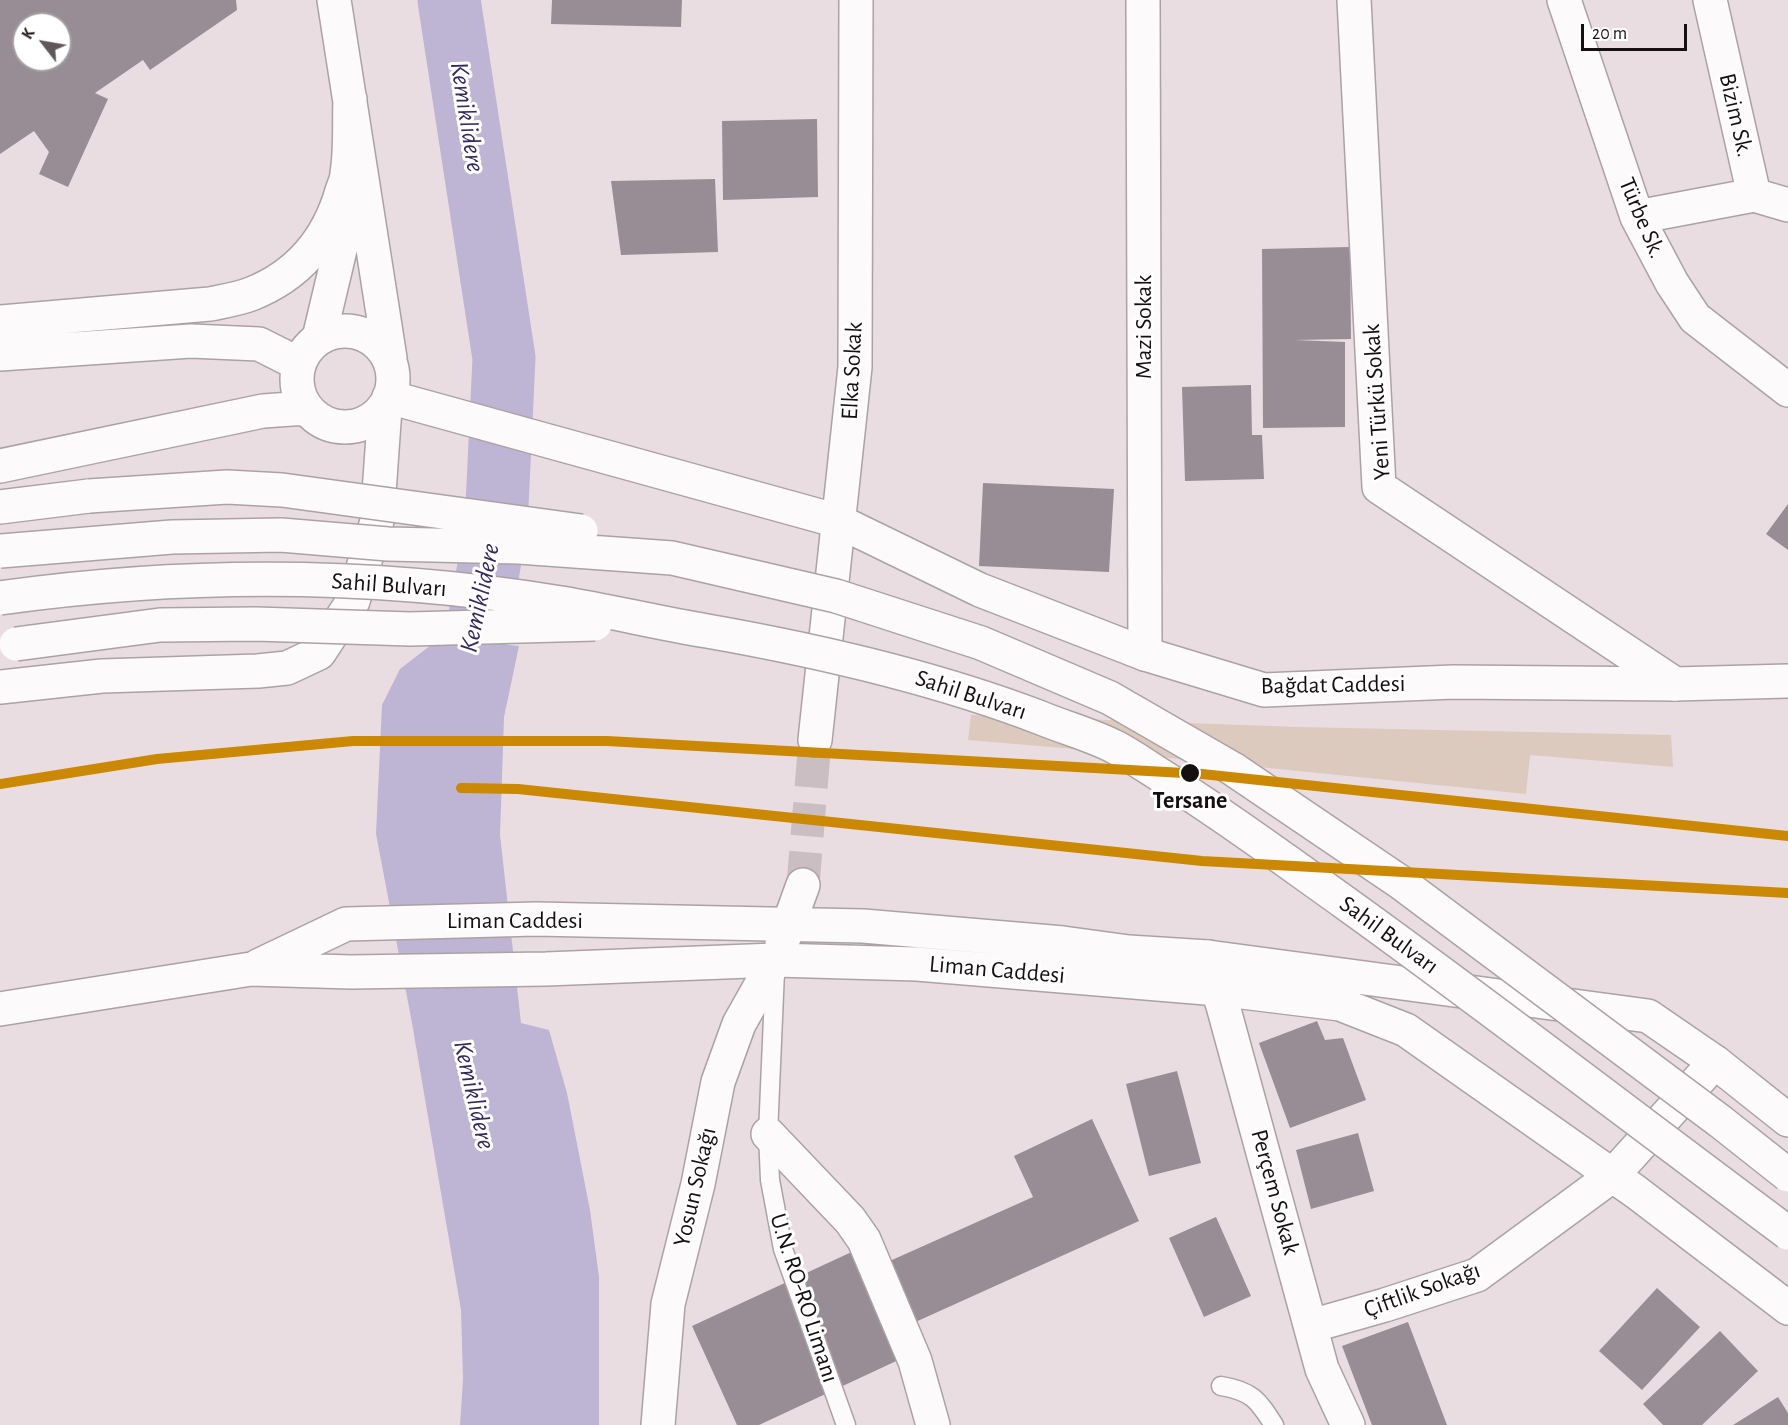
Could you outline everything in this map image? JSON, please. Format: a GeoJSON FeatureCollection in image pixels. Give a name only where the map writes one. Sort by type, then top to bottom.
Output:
{"type":"FeatureCollection","features":[{"type":"Feature","properties":{"kind":"main road"},"geometry":{"type":"LineString","coordinates":[[0,687],[102,676],[224,671],[258,672],[287,668],[319,653],[353,601],[377,521],[387,402],[394,383],[394,370],[390,358],[334,0]]}},
{"type":"Feature","properties":{"kind":"main road","name":"Elka Sokak"},"geometry":{"type":"LineString","coordinates":[[815,740],[855,367],[856,0]]}},
{"type":"Feature","properties":{"kind":"main road","name":"Mazi Sokak"},"geometry":{"type":"LineString","coordinates":[[1143,0],[1144,654]]}},
{"type":"Feature","properties":{"kind":"main road","name":"Yeni Türkü Sokak"},"geometry":{"type":"LineString","coordinates":[[1354,0],[1379,487],[1675,684]]}},
{"type":"Feature","properties":{"kind":"main road","name":"Türbe Sk."},"geometry":{"type":"LineString","coordinates":[[1564,0],[1637,217],[1672,283],[1695,318],[1788,390]]}},
{"type":"Feature","properties":{"kind":"main road","name":"Bizim Sk."},"geometry":{"type":"LineString","coordinates":[[1710,0],[1754,195]]}},
{"type":"Feature","properties":{"kind":"main road"},"geometry":{"type":"LineString","coordinates":[[0,322],[210,304],[243,297],[277,281],[314,250],[338,207],[347,174],[350,99]]}},
{"type":"Feature","properties":{"kind":"main road"},"geometry":{"type":"LineString","coordinates":[[319,338],[344,240],[353,193],[350,99]]}},
{"type":"Feature","properties":{"kind":"main road"},"geometry":{"type":"LineString","coordinates":[[1637,217],[1754,195],[1788,205]]}},
{"type":"Feature","properties":{"kind":"main road"},"geometry":{"type":"LineString","coordinates":[[387,402],[374,419],[360,426],[345,428],[330,426],[317,419],[306,408],[299,394],[297,379],[299,364],[307,349],[319,338],[334,332],[351,330],[367,335],[380,344],[390,358]]}},
{"type":"Feature","properties":{"kind":"main road"},"geometry":{"type":"LineString","coordinates":[[0,354],[191,341],[259,345],[299,364]]}},
{"type":"Feature","properties":{"kind":"main road","name":"Bağdat Caddesi"},"geometry":{"type":"LineString","coordinates":[[387,402],[431,410],[838,521],[980,590],[1144,654],[1264,690],[1453,682],[1675,684],[1788,681]]}},
{"type":"Feature","properties":{"kind":"main road"},"geometry":{"type":"LineString","coordinates":[[0,466],[263,411],[306,408]]}},
{"type":"Feature","properties":{"kind":"main road"},"geometry":{"type":"LineString","coordinates":[[0,507],[89,496],[227,488],[282,490],[596,533],[672,558]]}},
{"type":"Feature","properties":{"kind":"main road","name":"Sahil Bulvarı"},"geometry":{"type":"LineString","coordinates":[[0,550],[172,537],[281,535],[388,544],[519,547],[672,558],[836,596],[981,643],[1110,698],[1233,769],[1400,882],[1722,1122],[1788,1174]]}},
{"type":"Feature","properties":{"kind":"main road","name":"Sahil Bulvarı"},"geometry":{"type":"LineString","coordinates":[[0,598],[125,584],[188,581],[368,582],[442,588],[562,603],[781,644],[888,669],[999,702],[1114,746],[1219,812],[1418,956],[1788,1233]]}},
{"type":"Feature","properties":{"kind":"main road"},"geometry":{"type":"LineString","coordinates":[[8,645],[160,625],[256,624],[410,629],[654,622]]}},
{"type":"Feature","properties":{"kind":"main road"},"geometry":{"type":"LineString","coordinates":[[775,960],[790,925],[803,885]]}},
{"type":"Feature","properties":{"kind":"main road","name":"Liman Caddesi"},"geometry":{"type":"LineString","coordinates":[[251,969],[346,924],[536,919],[863,926],[1063,943],[1129,952],[1208,957],[1648,1016],[1715,1062],[1788,1120]]}},
{"type":"Feature","properties":{"kind":"main road","name":"Perçem Sokak"},"geometry":{"type":"LineString","coordinates":[[1208,957],[1322,1369],[1348,1425]]}},
{"type":"Feature","properties":{"kind":"main road","name":"Liman Caddesi"},"geometry":{"type":"LineString","coordinates":[[0,1009],[251,969],[351,972],[546,969],[775,960],[917,963],[1218,989],[1340,1004],[1406,1030],[1636,1192],[1788,1308]]}},
{"type":"Feature","properties":{"kind":"main road","name":"Yosun Sokağı"},"geometry":{"type":"LineString","coordinates":[[658,1425],[668,1304],[698,1184],[718,1082],[739,1024],[775,960]]}},
{"type":"Feature","properties":{"kind":"main road","name":"Çiftlik Sokağı"},"geometry":{"type":"LineString","coordinates":[[1311,1326],[1477,1275],[1612,1176],[1715,1062]]}},
{"type":"Feature","properties":{"kind":"main road","name":"U.N. RO-RO Limanı"},"geometry":{"type":"LineString","coordinates":[[768,1134],[850,1220],[864,1240],[915,1361],[933,1425]]}},
{"type":"Feature","properties":{"kind":"lane","name":"U.N. RO-RO Limanı"},"geometry":{"type":"LineString","coordinates":[[775,960],[768,1134],[770,1180],[783,1249],[846,1425]]}},
{"type":"Feature","properties":{"kind":"lane"},"geometry":{"type":"LineString","coordinates":[[1221,1386],[1240,1389],[1257,1400],[1274,1425]]}},
{"type":"Feature","properties":{"kind":"shaded area"},"geometry":{"type":"Polygon","coordinates":[[[971,715],[1299,727],[1671,735],[1673,767],[1530,755],[1526,794],[968,740],[971,715]]]}},
{"type":"Feature","properties":{"kind":"water"},"geometry":{"type":"Polygon","coordinates":[[[440,638],[519,646],[504,717],[500,835],[521,1023],[549,1030],[567,1093],[590,1210],[599,1277],[599,1425],[460,1425],[463,1379],[461,1310],[412,1023],[376,834],[382,705],[400,669],[440,638]]]}},
{"type":"Feature","properties":{"kind":"building"},"geometry":{"type":"Polygon","coordinates":[[[0,0],[236,0],[237,10],[150,70],[143,60],[95,93],[108,99],[68,187],[39,174],[49,152],[34,131],[0,154],[0,0]]]}},
{"type":"Feature","properties":{"kind":"building"},"geometry":{"type":"Polygon","coordinates":[[[552,0],[682,0],[681,27],[551,24],[552,0]]]}},
{"type":"Feature","properties":{"kind":"building"},"geometry":{"type":"Polygon","coordinates":[[[817,119],[818,197],[723,200],[722,121],[817,119]]]}},
{"type":"Feature","properties":{"kind":"building"},"geometry":{"type":"Polygon","coordinates":[[[715,179],[718,252],[621,255],[611,181],[715,179]]]}},
{"type":"Feature","properties":{"kind":"building"},"geometry":{"type":"Polygon","coordinates":[[[1350,247],[1351,339],[1295,340],[1345,342],[1345,427],[1263,428],[1262,249],[1350,247]]]}},
{"type":"Feature","properties":{"kind":"building"},"geometry":{"type":"Polygon","coordinates":[[[1251,385],[1252,435],[1262,435],[1264,479],[1185,481],[1182,387],[1251,385]]]}},
{"type":"Feature","properties":{"kind":"building"},"geometry":{"type":"Polygon","coordinates":[[[983,483],[1114,489],[1109,572],[979,566],[983,483]]]}},
{"type":"Feature","properties":{"kind":"building"},"geometry":{"type":"Polygon","coordinates":[[[1788,504],[1788,550],[1766,534],[1788,504]]]}},
{"type":"Feature","properties":{"kind":"building"},"geometry":{"type":"Polygon","coordinates":[[[1317,1021],[1325,1040],[1343,1038],[1366,1100],[1290,1128],[1259,1043],[1317,1021]]]}},
{"type":"Feature","properties":{"kind":"building"},"geometry":{"type":"Polygon","coordinates":[[[1177,1071],[1201,1163],[1149,1176],[1126,1084],[1177,1071]]]}},
{"type":"Feature","properties":{"kind":"building"},"geometry":{"type":"Polygon","coordinates":[[[1092,1119],[1139,1221],[911,1324],[883,1264],[1033,1197],[1014,1156],[1092,1119]]]}},
{"type":"Feature","properties":{"kind":"building"},"geometry":{"type":"Polygon","coordinates":[[[1358,1133],[1374,1191],[1311,1209],[1296,1150],[1358,1133]]]}},
{"type":"Feature","properties":{"kind":"building"},"geometry":{"type":"Polygon","coordinates":[[[1216,1217],[1251,1296],[1204,1317],[1169,1238],[1216,1217]]]}},
{"type":"Feature","properties":{"kind":"building"},"geometry":{"type":"Polygon","coordinates":[[[858,1249],[907,1356],[759,1425],[737,1425],[692,1326],[858,1249]]]}},
{"type":"Feature","properties":{"kind":"building"},"geometry":{"type":"Polygon","coordinates":[[[1657,1288],[1700,1327],[1642,1390],[1599,1351],[1657,1288]]]}},
{"type":"Feature","properties":{"kind":"building"},"geometry":{"type":"Polygon","coordinates":[[[1408,1322],[1447,1425],[1372,1425],[1342,1346],[1408,1322]]]}},
{"type":"Feature","properties":{"kind":"building"},"geometry":{"type":"Polygon","coordinates":[[[1720,1331],[1758,1371],[1702,1425],[1663,1425],[1643,1404],[1720,1331]]]}},
{"type":"Feature","properties":{"kind":"building"},"geometry":{"type":"Polygon","coordinates":[[[1778,1397],[1788,1413],[1788,1425],[1733,1425],[1778,1397]]]}},
{"type":"Feature","properties":{"kind":"waterway","name":"Kemiklidere"},"geometry":{"type":"LineString","coordinates":[[448,689],[473,654],[496,527],[504,358],[449,0]]}},
{"type":"Feature","properties":{"kind":"tunnel"},"geometry":{"type":"LineString","coordinates":[[803,885],[815,740]]}},
{"type":"Feature","properties":{"kind":"transit line"},"geometry":{"type":"LineString","coordinates":[[0,784],[157,759],[353,741],[607,741],[1202,774],[1788,836]]}},
{"type":"Feature","properties":{"kind":"transit line"},"geometry":{"type":"LineString","coordinates":[[461,788],[518,789],[1202,861],[1788,893]]}},
{"type":"Feature","properties":{"kind":"place","name":"Tersane"},"geometry":{"type":"Point","coordinates":[1190,773]}}]}
